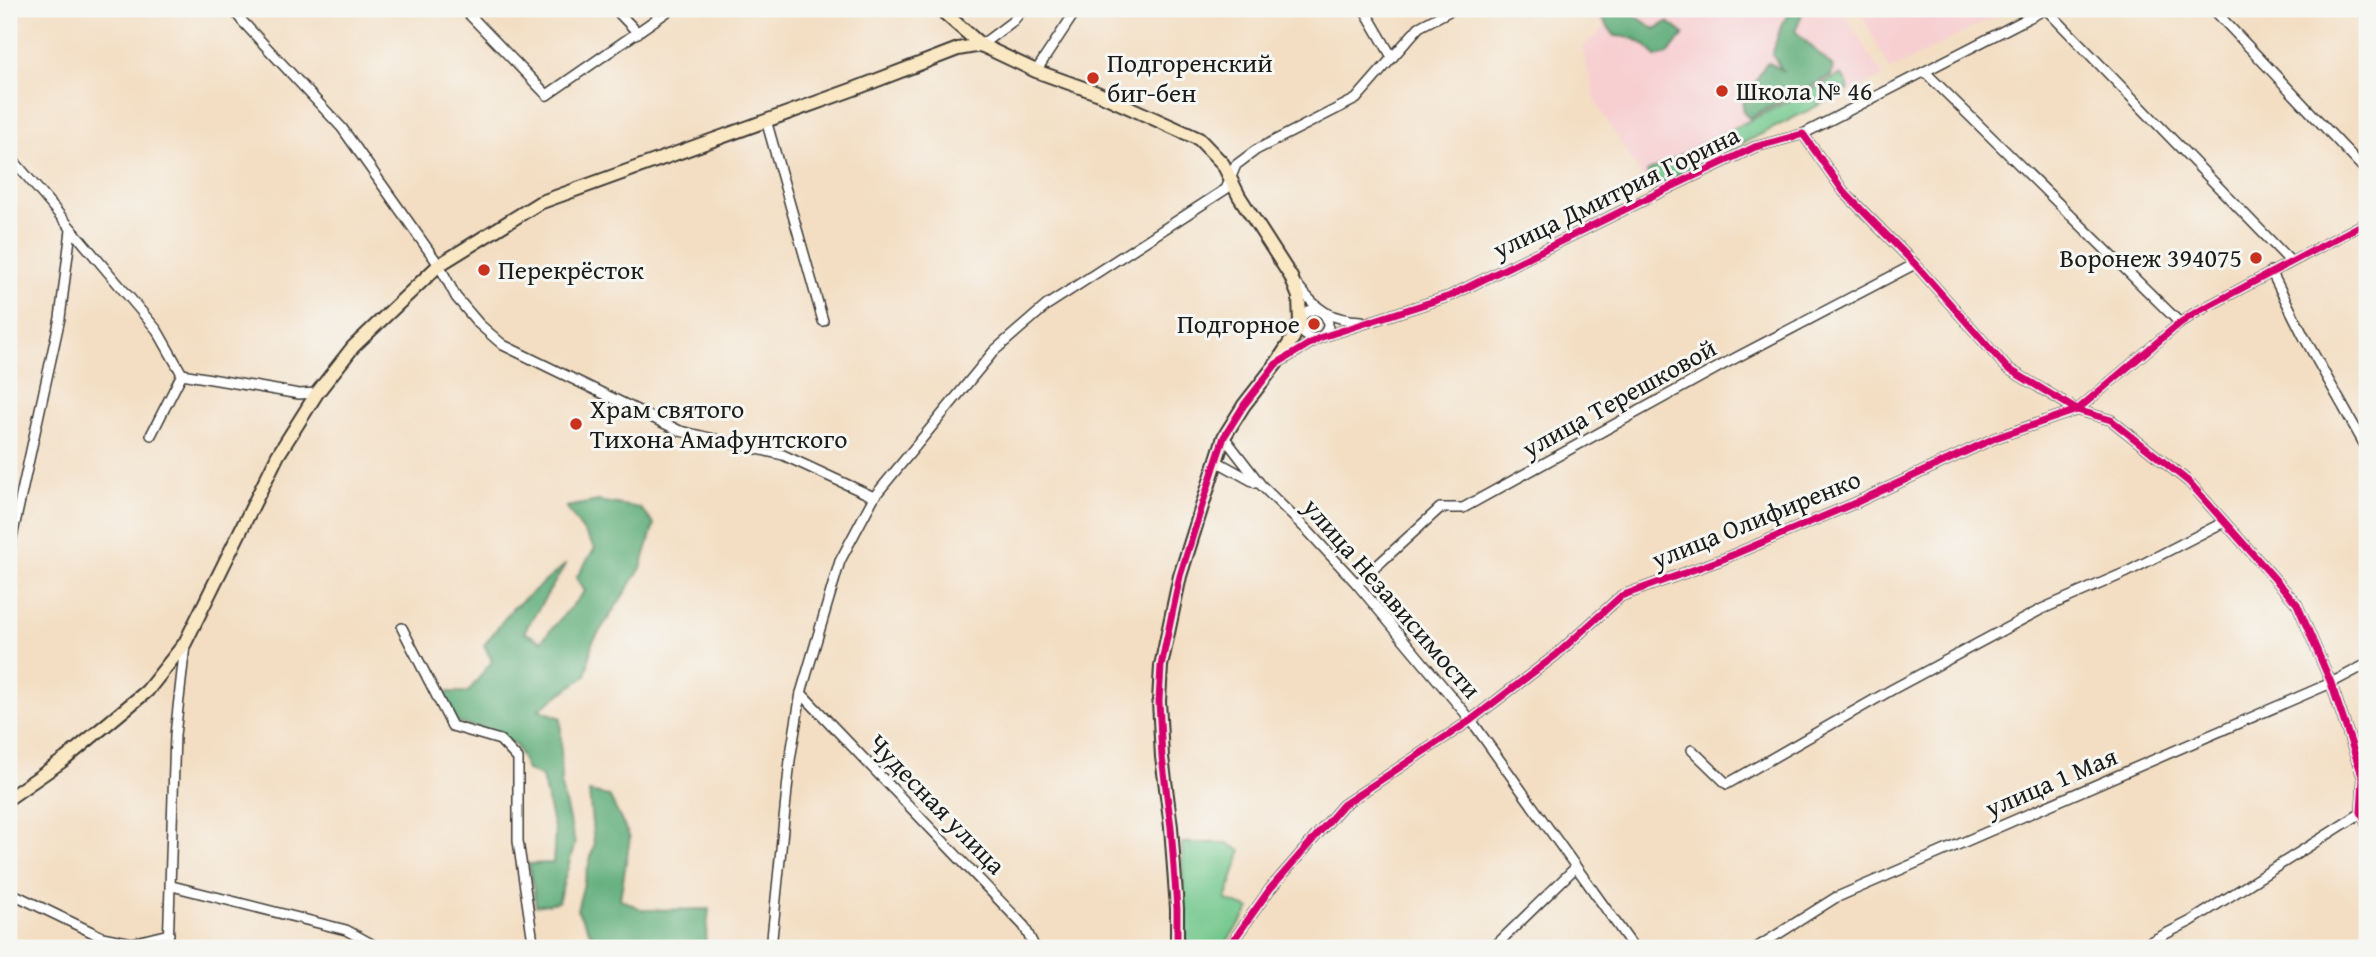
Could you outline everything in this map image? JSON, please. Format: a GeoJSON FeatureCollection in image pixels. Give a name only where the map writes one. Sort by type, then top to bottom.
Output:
{"type":"FeatureCollection","features":[{"type":"Feature","properties":{"kind":"street"},"geometry":{"type":"LineString","coordinates":[[233,9],[342,128],[439,265],[456,298],[479,324],[503,345],[680,431],[783,455],[874,497]]}},
{"type":"Feature","properties":{"kind":"street"},"geometry":{"type":"LineString","coordinates":[[464,9],[547,95],[671,9]]}},
{"type":"Feature","properties":{"kind":"street"},"geometry":{"type":"LineString","coordinates":[[615,9],[638,33]]}},
{"type":"Feature","properties":{"kind":"street"},"geometry":{"type":"LineString","coordinates":[[940,9],[981,45],[1199,139],[1211,150],[1230,178],[1291,277],[1299,297],[1300,322],[1305,335],[1319,338],[1326,332],[1329,323],[1291,277]]}},
{"type":"Feature","properties":{"kind":"street"},"geometry":{"type":"LineString","coordinates":[[9,798],[65,759],[146,691],[185,643],[278,455],[317,393],[353,347],[439,265],[539,203],[958,49],[981,45],[1013,21],[1023,9]]}},
{"type":"Feature","properties":{"kind":"street"},"geometry":{"type":"LineString","coordinates":[[1037,71],[1077,9]]}},
{"type":"Feature","properties":{"kind":"street"},"geometry":{"type":"LineString","coordinates":[[1364,9],[1392,57]]}},
{"type":"Feature","properties":{"kind":"street"},"geometry":{"type":"LineString","coordinates":[[771,948],[790,760],[801,693],[840,561],[874,497],[994,351],[1047,305],[1226,189],[1237,165],[1256,150],[1356,99],[1419,27],[1453,9]]}},
{"type":"Feature","properties":{"kind":"street"},"geometry":{"type":"LineString","coordinates":[[2046,9],[2291,262]]}},
{"type":"Feature","properties":{"kind":"street","name":"улица Дмитрия Горина"},"geometry":{"type":"LineString","coordinates":[[1177,948],[1171,827],[1158,701],[1161,666],[1180,576],[1224,437],[1244,405],[1276,364],[1319,338],[1450,296],[1755,147],[1803,134],[2046,9]]}},
{"type":"Feature","properties":{"kind":"street"},"geometry":{"type":"LineString","coordinates":[[2213,9],[2367,172]]}},
{"type":"Feature","properties":{"kind":"street"},"geometry":{"type":"LineString","coordinates":[[1925,72],[2180,323]]}},
{"type":"Feature","properties":{"kind":"street"},"geometry":{"type":"LineString","coordinates":[[766,120],[823,321]]}},
{"type":"Feature","properties":{"kind":"street"},"geometry":{"type":"LineString","coordinates":[[1803,134],[1844,192],[1915,264],[2007,368],[2077,410],[2111,420],[2189,482],[2297,604],[2331,683],[2363,778],[2367,825]]}},
{"type":"Feature","properties":{"kind":"street"},"geometry":{"type":"LineString","coordinates":[[9,155],[157,330],[182,374]]}},
{"type":"Feature","properties":{"kind":"street","name":"улица Олифиренко"},"geometry":{"type":"LineString","coordinates":[[1228,948],[1270,889],[1343,805],[1471,720],[1556,655],[1621,596],[1735,554],[1995,438],[2077,410],[2180,323],[2271,271],[2367,222]]}},
{"type":"Feature","properties":{"kind":"street"},"geometry":{"type":"LineString","coordinates":[[9,551],[60,318],[71,230]]}},
{"type":"Feature","properties":{"kind":"street","name":"улица Терешковой"},"geometry":{"type":"LineString","coordinates":[[1357,584],[1440,508],[1463,508],[1726,363],[1915,264]]}},
{"type":"Feature","properties":{"kind":"street"},"geometry":{"type":"LineString","coordinates":[[2271,271],[2303,335],[2367,449]]}},
{"type":"Feature","properties":{"kind":"street"},"geometry":{"type":"LineString","coordinates":[[1276,364],[1308,311],[1345,319],[1371,321]]}},
{"type":"Feature","properties":{"kind":"street"},"geometry":{"type":"LineString","coordinates":[[182,374],[299,394],[317,393]]}},
{"type":"Feature","properties":{"kind":"street"},"geometry":{"type":"LineString","coordinates":[[151,435],[182,374]]}},
{"type":"Feature","properties":{"kind":"street"},"geometry":{"type":"LineString","coordinates":[[1224,437],[1261,485]]}},
{"type":"Feature","properties":{"kind":"street"},"geometry":{"type":"LineString","coordinates":[[1216,461],[1261,485]]}},
{"type":"Feature","properties":{"kind":"street","name":"улица Независимости"},"geometry":{"type":"LineString","coordinates":[[1261,485],[1357,584],[1471,720],[1634,948]]}},
{"type":"Feature","properties":{"kind":"street"},"geometry":{"type":"LineString","coordinates":[[1692,750],[1727,784],[2042,609],[2127,572],[2224,522]]}},
{"type":"Feature","properties":{"kind":"street"},"geometry":{"type":"LineString","coordinates":[[402,628],[452,726],[500,740],[518,759],[518,841],[534,948]]}},
{"type":"Feature","properties":{"kind":"street"},"geometry":{"type":"LineString","coordinates":[[168,948],[176,736],[185,643]]}},
{"type":"Feature","properties":{"kind":"street","name":"улица 1 Мая"},"geometry":{"type":"LineString","coordinates":[[1756,948],[1835,898],[2331,683],[2367,664]]}},
{"type":"Feature","properties":{"kind":"street","name":"Чудесная улица"},"geometry":{"type":"LineString","coordinates":[[801,693],[1024,926],[1035,948]]}},
{"type":"Feature","properties":{"kind":"street"},"geometry":{"type":"LineString","coordinates":[[2138,948],[2191,921],[2364,811]]}},
{"type":"Feature","properties":{"kind":"street"},"geometry":{"type":"LineString","coordinates":[[1493,948],[1575,867]]}},
{"type":"Feature","properties":{"kind":"street"},"geometry":{"type":"LineString","coordinates":[[172,886],[346,930],[379,948]]}},
{"type":"Feature","properties":{"kind":"street"},"geometry":{"type":"LineString","coordinates":[[9,892],[102,937],[132,943],[169,934]]}},
{"type":"Feature","properties":{"kind":"shaded area","name":"Школа № 46"},"geometry":{"type":"Polygon","coordinates":[[[1591,9],[1842,9],[1883,77],[1645,182],[1597,105],[1582,47],[1604,28],[1591,9]]]}},
{"type":"Feature","properties":{"kind":"shaded area"},"geometry":{"type":"Polygon","coordinates":[[[1859,9],[2010,9],[1890,70],[1859,9]]]}},
{"type":"Feature","properties":{"kind":"green space"},"geometry":{"type":"Polygon","coordinates":[[[1595,9],[1637,9],[1634,15],[1655,29],[1668,22],[1684,34],[1668,54],[1656,57],[1638,41],[1615,36],[1595,9]]]}},
{"type":"Feature","properties":{"kind":"green space"},"geometry":{"type":"Polygon","coordinates":[[[1794,9],[1804,9],[1795,31],[1833,67],[1831,76],[1749,118],[1743,112],[1743,104],[1765,65],[1769,63],[1782,70],[1772,54],[1782,23],[1794,9]]]}},
{"type":"Feature","properties":{"kind":"green space"},"geometry":{"type":"Polygon","coordinates":[[[1840,75],[1849,90],[1656,187],[1649,181],[1647,172],[1840,75]]]}},
{"type":"Feature","properties":{"kind":"green space"},"geometry":{"type":"Polygon","coordinates":[[[598,501],[640,508],[654,524],[641,568],[592,643],[586,676],[539,709],[561,718],[561,787],[575,843],[558,902],[536,906],[529,864],[553,863],[555,833],[542,777],[527,770],[516,745],[492,732],[455,722],[445,692],[468,692],[492,661],[484,645],[512,609],[566,564],[524,632],[541,641],[585,591],[576,578],[595,548],[566,507],[598,501]]]}},
{"type":"Feature","properties":{"kind":"green space"},"geometry":{"type":"Polygon","coordinates":[[[589,792],[609,796],[630,838],[620,899],[643,910],[709,909],[705,947],[599,948],[577,910],[594,845],[589,792]]]}},
{"type":"Feature","properties":{"kind":"green space"},"geometry":{"type":"Polygon","coordinates":[[[1182,843],[1227,843],[1241,851],[1226,900],[1250,909],[1222,948],[1184,948],[1182,843]]]}},
{"type":"Feature","properties":{"kind":"cycle path"},"geometry":{"type":"LineString","coordinates":[[1177,948],[1171,827],[1162,757],[1159,701],[1161,666],[1180,576],[1216,461],[1224,437],[1244,405],[1276,364],[1319,338],[1450,296],[1755,147],[1803,134],[1844,192],[1915,264],[2007,368],[2077,410],[2111,420],[2189,482],[2297,604],[2331,683],[2363,778],[2361,812],[2367,825]]}},
{"type":"Feature","properties":{"kind":"cycle path"},"geometry":{"type":"LineString","coordinates":[[1228,948],[1270,889],[1343,805],[1471,720],[1556,655],[1621,596],[1723,559],[1855,503],[1995,438],[2077,410],[2195,313],[2367,222]]}},
{"type":"Feature","properties":{"kind":"place","name":"Подгоренский биг-бен"},"geometry":{"type":"Point","coordinates":[1093,78]}},
{"type":"Feature","properties":{"kind":"place","name":"Школа № 46"},"geometry":{"type":"Point","coordinates":[1722,91]}},
{"type":"Feature","properties":{"kind":"place","name":"Воронеж 394075"},"geometry":{"type":"Point","coordinates":[2256,258]}},
{"type":"Feature","properties":{"kind":"place","name":"Перекрёсток"},"geometry":{"type":"Point","coordinates":[484,270]}},
{"type":"Feature","properties":{"kind":"place","name":"Подгорное"},"geometry":{"type":"Point","coordinates":[1314,324]}},
{"type":"Feature","properties":{"kind":"place","name":"Храм святого Тихона Амафунтского"},"geometry":{"type":"Point","coordinates":[576,424]}}]}
